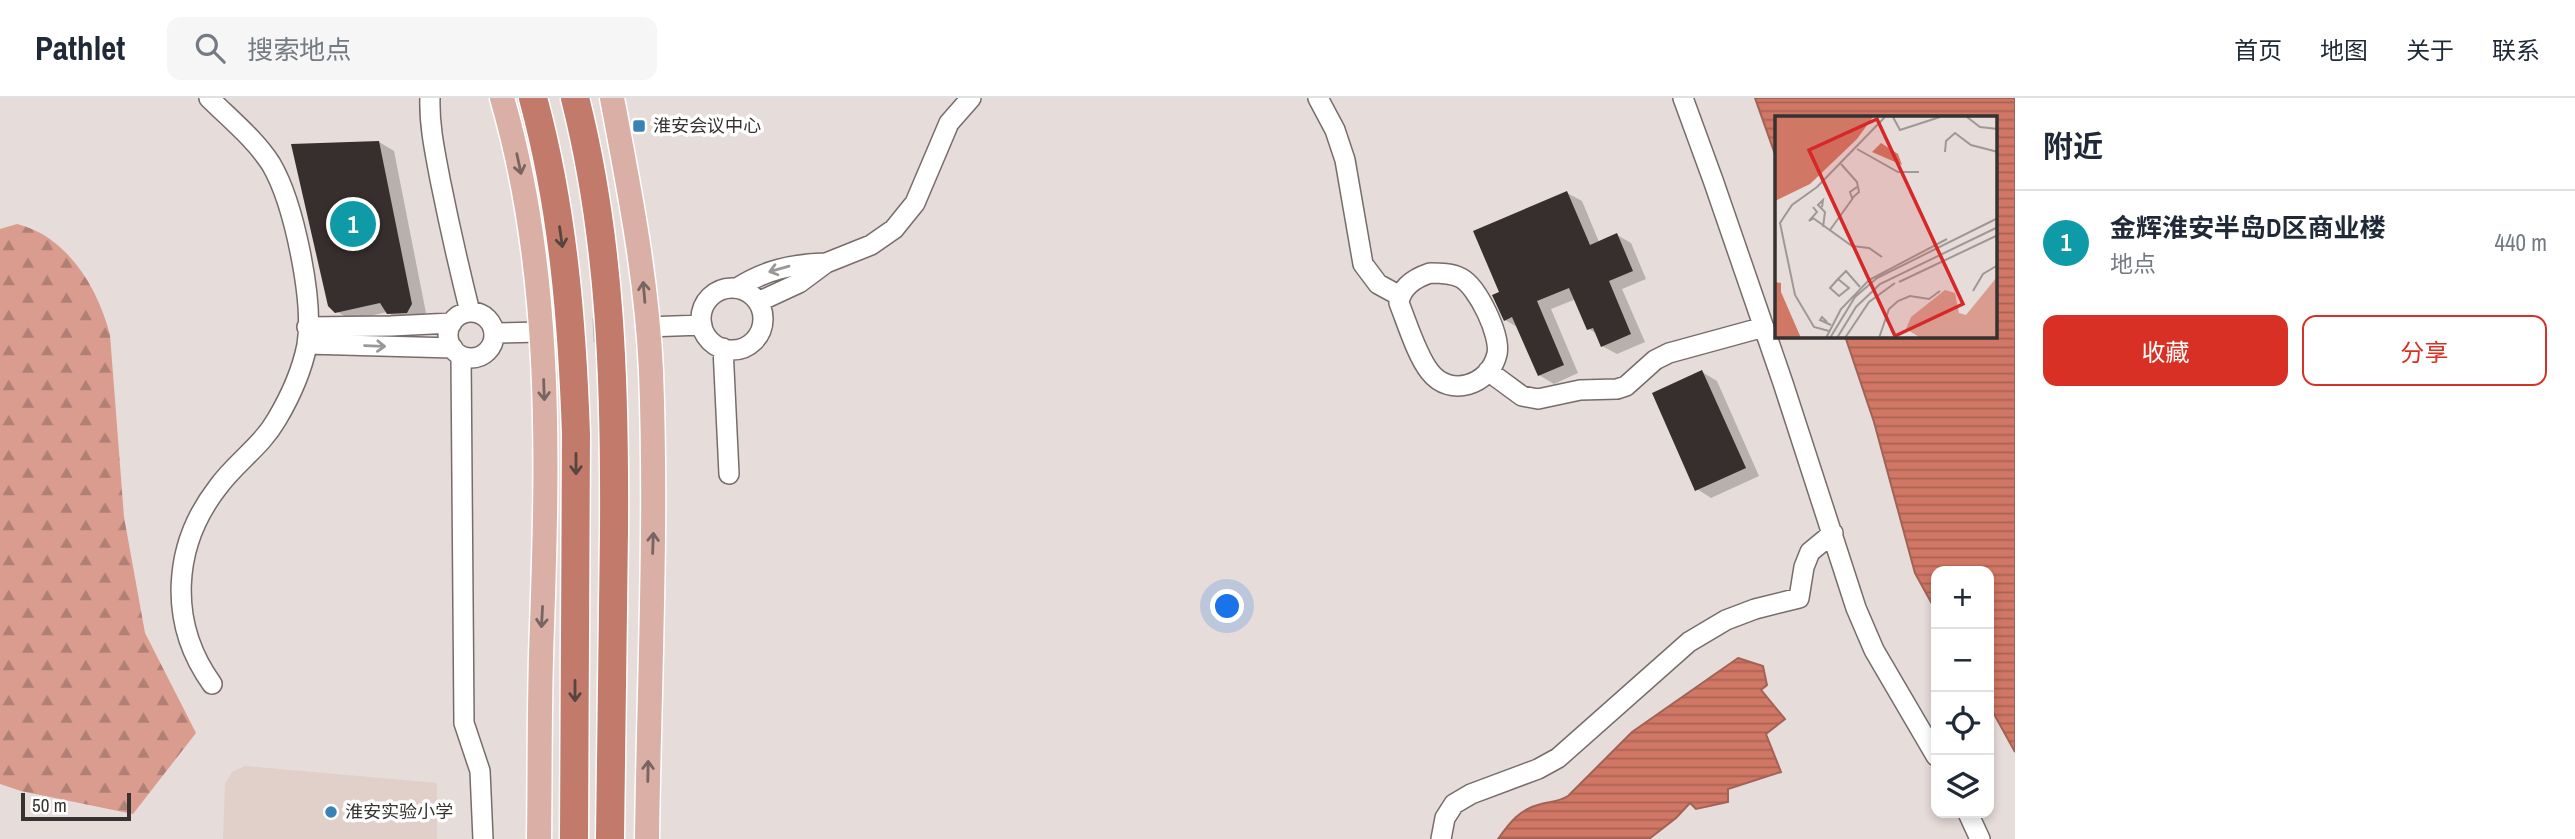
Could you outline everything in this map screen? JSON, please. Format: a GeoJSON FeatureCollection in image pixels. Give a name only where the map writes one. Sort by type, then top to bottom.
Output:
{"type":"FeatureCollection","features":[{"type":"Feature","properties":{"kind":"highway"},"geometry":{"type":"LineString","coordinates":[[533,98],[550,169],[562,239],[574,370],[574,839]]}},
{"type":"Feature","properties":{"kind":"highway"},"geometry":{"type":"LineString","coordinates":[[575,98],[592,174],[602,241],[610,328],[614,461],[610,839]]}},
{"type":"Feature","properties":{"kind":"main road"},"geometry":{"type":"LineString","coordinates":[[502,98],[513,137],[549,332],[545,418],[546,499],[539,839]]}},
{"type":"Feature","properties":{"kind":"main road"},"geometry":{"type":"LineString","coordinates":[[612,98],[635,226],[651,370],[654,526],[647,839]]}},
{"type":"Feature","properties":{"kind":"main road"},"geometry":{"type":"LineString","coordinates":[[618,330],[647,327]]}},
{"type":"Feature","properties":{"kind":"street"},"geometry":{"type":"LineString","coordinates":[[209,98],[260,150],[278,178],[302,264],[307,335],[292,389],[277,420],[263,440],[219,485],[202,508],[184,553],[184,622],[200,667],[212,684]]}},
{"type":"Feature","properties":{"kind":"street"},"geometry":{"type":"LineString","coordinates":[[430,98],[429,116],[437,162],[453,247],[470,312]]}},
{"type":"Feature","properties":{"kind":"street"},"geometry":{"type":"LineString","coordinates":[[758,302],[799,284],[826,263],[871,245],[906,217],[923,187],[949,123],[971,98]]}},
{"type":"Feature","properties":{"kind":"street"},"geometry":{"type":"LineString","coordinates":[[1318,98],[1343,152],[1363,264],[1378,284],[1400,296]]}},
{"type":"Feature","properties":{"kind":"street"},"geometry":{"type":"LineString","coordinates":[[1683,98],[1764,327],[1864,628],[1935,755]]}},
{"type":"Feature","properties":{"kind":"street"},"geometry":{"type":"LineString","coordinates":[[737,288],[745,290],[758,302],[763,320],[757,338],[741,348],[723,348],[709,339],[702,325],[704,306],[718,291],[737,288],[760,275],[784,267],[826,263]]}},
{"type":"Feature","properties":{"kind":"street"},"geometry":{"type":"LineString","coordinates":[[1430,273],[1450,275],[1469,285],[1481,301],[1497,346],[1497,354],[1489,371],[1463,386],[1453,387],[1438,380],[1426,366],[1399,303],[1400,296],[1412,282],[1430,273]]}},
{"type":"Feature","properties":{"kind":"street"},"geometry":{"type":"LineString","coordinates":[[307,335],[457,352],[470,358],[484,354],[490,348],[494,333],[484,315],[470,312],[463,313],[452,323],[449,337],[457,352],[464,723],[480,771],[483,839]]}},
{"type":"Feature","properties":{"kind":"street"},"geometry":{"type":"LineString","coordinates":[[307,335],[452,323]]}},
{"type":"Feature","properties":{"kind":"street"},"geometry":{"type":"LineString","coordinates":[[647,327],[702,325]]}},
{"type":"Feature","properties":{"kind":"street"},"geometry":{"type":"LineString","coordinates":[[1489,371],[1522,396],[1531,399],[1580,390],[1617,389],[1633,381],[1655,360],[1669,353],[1764,327]]}},
{"type":"Feature","properties":{"kind":"street"},"geometry":{"type":"LineString","coordinates":[[494,333],[549,332]]}},
{"type":"Feature","properties":{"kind":"street"},"geometry":{"type":"LineString","coordinates":[[723,348],[729,474]]}},
{"type":"Feature","properties":{"kind":"street"},"geometry":{"type":"LineString","coordinates":[[1441,839],[1445,818],[1454,804],[1471,794],[1538,769],[1558,758],[1689,642],[1726,620],[1755,609],[1799,598],[1804,566],[1810,552],[1833,533]]}},
{"type":"Feature","properties":{"kind":"street"},"geometry":{"type":"LineString","coordinates":[[1970,818],[1980,839]]}},
{"type":"Feature","properties":{"kind":"shaded area"},"geometry":{"type":"Polygon","coordinates":[[[1755,98],[2015,98],[2015,752],[1994,714],[1994,566],[1931,566],[1931,602],[1915,573],[1874,422],[1846,338],[1997,338],[1997,116],[1775,116],[1775,154],[1755,98]]]}},
{"type":"Feature","properties":{"kind":"shaded area"},"geometry":{"type":"Polygon","coordinates":[[[1738,658],[1763,666],[1767,685],[1761,690],[1785,719],[1766,734],[1781,772],[1728,789],[1728,802],[1696,809],[1690,803],[1649,839],[1498,839],[1511,822],[1527,809],[1568,796],[1632,732],[1738,658]]]}},
{"type":"Feature","properties":{"kind":"shaded area","name":"淮安实验小学"},"geometry":{"type":"Polygon","coordinates":[[[245,766],[437,783],[437,839],[223,839],[225,784],[232,772],[245,766]]]}},
{"type":"Feature","properties":{"kind":"green space"},"geometry":{"type":"Polygon","coordinates":[[[17,224],[35,230],[65,252],[88,282],[105,317],[110,335],[124,517],[145,633],[196,733],[133,814],[21,791],[0,784],[0,229],[17,224]]]}},
{"type":"Feature","properties":{"kind":"building"},"geometry":{"type":"Polygon","coordinates":[[[379,141],[412,304],[407,313],[387,314],[380,303],[335,313],[328,306],[291,144],[379,141]]]}},
{"type":"Feature","properties":{"kind":"building"},"geometry":{"type":"Polygon","coordinates":[[[1567,191],[1590,245],[1617,233],[1633,271],[1609,281],[1631,334],[1601,347],[1593,328],[1587,330],[1569,288],[1537,301],[1564,365],[1538,376],[1512,317],[1504,321],[1492,295],[1499,292],[1473,231],[1567,191]]]}},
{"type":"Feature","properties":{"kind":"building"},"geometry":{"type":"Polygon","coordinates":[[[1702,370],[1746,468],[1695,491],[1652,393],[1702,370]]]}},
{"type":"Feature","properties":{"kind":"tunnel"},"geometry":{"type":"LineString","coordinates":[[557,332],[618,329]]}},
{"type":"Feature","properties":{"kind":"place","name":"淮安会议中心"},"geometry":{"type":"Point","coordinates":[639,126]}},
{"type":"Feature","properties":{"kind":"place","name":"金辉淮安半岛D区商业楼"},"geometry":{"type":"Point","coordinates":[353,224]}},
{"type":"Feature","properties":{"kind":"place","name":"淮安实验小学"},"geometry":{"type":"Point","coordinates":[331,812]}}]}
